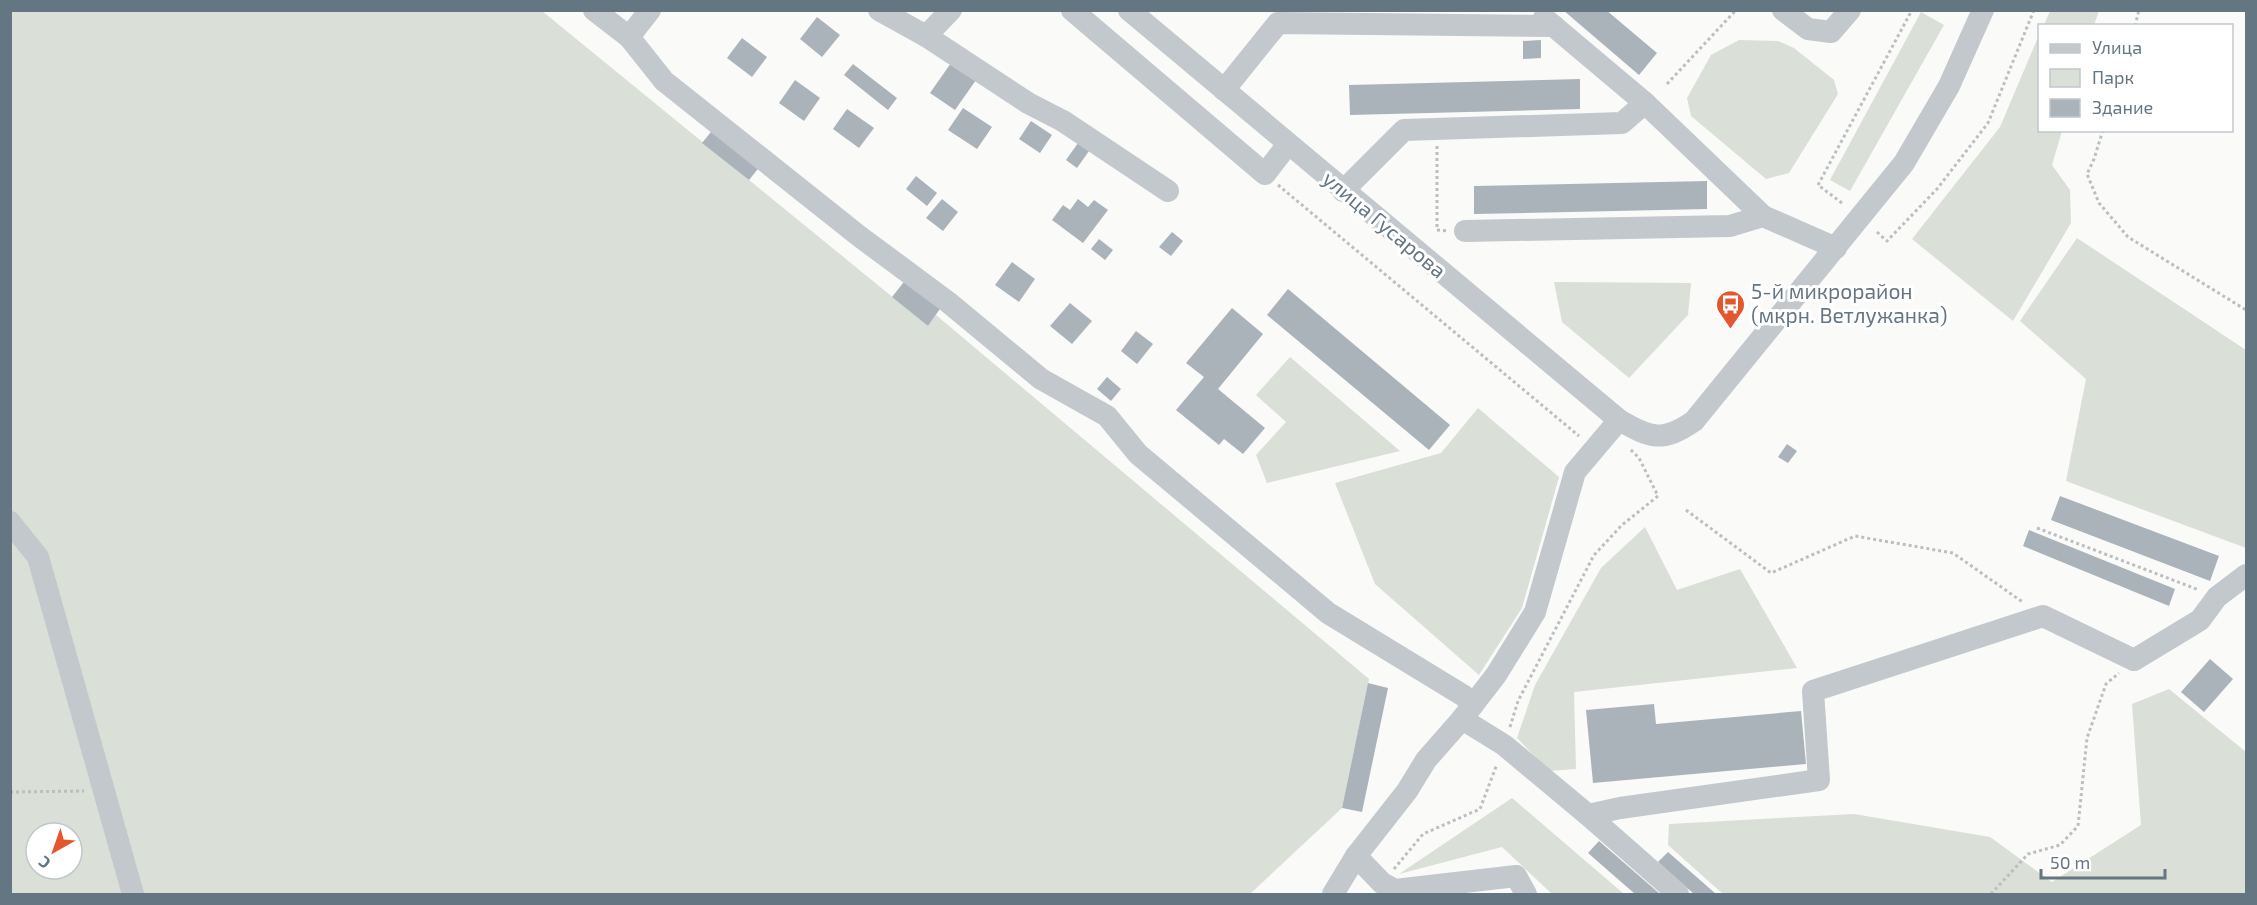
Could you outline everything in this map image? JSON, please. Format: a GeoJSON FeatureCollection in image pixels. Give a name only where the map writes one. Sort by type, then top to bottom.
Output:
{"type":"FeatureCollection","features":[{"type":"Feature","properties":{"kind":"street"},"geometry":{"type":"LineString","coordinates":[[594,10],[629,37],[664,81],[859,236],[948,302],[1041,380],[1107,416],[1138,454],[1328,613],[1464,696],[1467,712],[1678,894]]}},
{"type":"Feature","properties":{"kind":"street"},"geometry":{"type":"LineString","coordinates":[[629,37],[650,10]]}},
{"type":"Feature","properties":{"kind":"street"},"geometry":{"type":"LineString","coordinates":[[879,10],[926,36],[1028,103],[1064,121],[1168,191]]}},
{"type":"Feature","properties":{"kind":"street"},"geometry":{"type":"LineString","coordinates":[[926,36],[951,10]]}},
{"type":"Feature","properties":{"kind":"street"},"geometry":{"type":"LineString","coordinates":[[1072,10],[1265,174],[1288,144]]}},
{"type":"Feature","properties":{"kind":"street","name":"улица Гусарова"},"geometry":{"type":"LineString","coordinates":[[1128,10],[1288,144],[1615,426],[1644,434],[1663,436],[1677,432],[1694,422],[1836,248]]}},
{"type":"Feature","properties":{"kind":"street"},"geometry":{"type":"LineString","coordinates":[[1535,10],[1645,103],[1763,216],[1836,248],[1904,163],[1949,86],[1981,11]]}},
{"type":"Feature","properties":{"kind":"street"},"geometry":{"type":"LineString","coordinates":[[1784,10],[1808,29],[1831,32],[1850,10]]}},
{"type":"Feature","properties":{"kind":"street"},"geometry":{"type":"LineString","coordinates":[[1224,90],[1278,23],[1554,26]]}},
{"type":"Feature","properties":{"kind":"street"},"geometry":{"type":"LineString","coordinates":[[1343,191],[1404,130],[1622,123],[1645,103]]}},
{"type":"Feature","properties":{"kind":"street"},"geometry":{"type":"LineString","coordinates":[[1465,231],[1730,226],[1763,216]]}},
{"type":"Feature","properties":{"kind":"street"},"geometry":{"type":"LineString","coordinates":[[1333,894],[1356,856],[1407,791],[1426,760],[1496,675],[1535,612],[1575,472],[1615,426]]}},
{"type":"Feature","properties":{"kind":"street"},"geometry":{"type":"LineString","coordinates":[[10,522],[38,557],[133,894]]}},
{"type":"Feature","properties":{"kind":"street"},"geometry":{"type":"LineString","coordinates":[[1588,815],[1620,808],[1819,780],[1813,691],[2043,616],[2134,660],[2200,620],[2217,597],[2247,575]]}},
{"type":"Feature","properties":{"kind":"street"},"geometry":{"type":"LineString","coordinates":[[1356,856],[1382,884],[1395,890],[1516,876],[1526,894]]}},
{"type":"Feature","properties":{"kind":"path"},"geometry":{"type":"LineString","coordinates":[[1667,84],[1736,10]]}},
{"type":"Feature","properties":{"kind":"path"},"geometry":{"type":"LineString","coordinates":[[1842,202],[1818,185],[1912,10]]}},
{"type":"Feature","properties":{"kind":"path"},"geometry":{"type":"LineString","coordinates":[[1877,232],[1887,241],[1937,189],[1988,123],[2034,10]]}},
{"type":"Feature","properties":{"kind":"path"},"geometry":{"type":"LineString","coordinates":[[1437,129],[1437,230]]}},
{"type":"Feature","properties":{"kind":"path"},"geometry":{"type":"LineString","coordinates":[[2102,132],[2094,159],[2086,174],[2099,203],[2128,237],[2247,310]]}},
{"type":"Feature","properties":{"kind":"path"},"geometry":{"type":"LineString","coordinates":[[1265,174],[1595,449]]}},
{"type":"Feature","properties":{"kind":"path"},"geometry":{"type":"LineString","coordinates":[[1382,884],[1423,834],[1480,809],[1518,701],[1594,555],[1622,525],[1658,496],[1639,458],[1615,426]]}},
{"type":"Feature","properties":{"kind":"path"},"geometry":{"type":"LineString","coordinates":[[1686,510],[1771,573],[1855,536],[1953,553],[2043,616]]}},
{"type":"Feature","properties":{"kind":"path"},"geometry":{"type":"LineString","coordinates":[[2037,528],[2217,597]]}},
{"type":"Feature","properties":{"kind":"path"},"geometry":{"type":"LineString","coordinates":[[1991,894],[2028,854],[2060,845],[2078,826],[2087,738],[2106,684],[2134,660]]}},
{"type":"Feature","properties":{"kind":"path"},"geometry":{"type":"LineString","coordinates":[[10,792],[104,791]]}},
{"type":"Feature","properties":{"kind":"green space"},"geometry":{"type":"Polygon","coordinates":[[[2050,10],[2099,11],[2094,24],[2044,24],[2050,10]]]}},
{"type":"Feature","properties":{"kind":"green space"},"geometry":{"type":"Polygon","coordinates":[[[11,11],[542,11],[928,326],[936,315],[1369,679],[1342,808],[1250,894],[11,894],[11,11]]]}},
{"type":"Feature","properties":{"kind":"green space"},"geometry":{"type":"Polygon","coordinates":[[[1921,12],[1944,25],[1850,191],[1830,180],[1921,12]]]}},
{"type":"Feature","properties":{"kind":"green space"},"geometry":{"type":"Polygon","coordinates":[[[2038,37],[2038,132],[2062,132],[2052,165],[2070,190],[2071,223],[2013,321],[1912,239],[2000,127],[2038,37]]]}},
{"type":"Feature","properties":{"kind":"green space"},"geometry":{"type":"Polygon","coordinates":[[[1739,40],[1778,41],[1794,48],[1834,80],[1838,94],[1789,173],[1766,179],[1691,116],[1687,98],[1711,55],[1739,40]]]}},
{"type":"Feature","properties":{"kind":"green space"},"geometry":{"type":"Polygon","coordinates":[[[2077,238],[2246,350],[2246,548],[2066,481],[2086,379],[2020,321],[2077,238]]]}},
{"type":"Feature","properties":{"kind":"green space"},"geometry":{"type":"Polygon","coordinates":[[[1554,282],[1691,283],[1688,315],[1629,378],[1562,322],[1554,282]]]}},
{"type":"Feature","properties":{"kind":"green space"},"geometry":{"type":"Polygon","coordinates":[[[1290,357],[1400,451],[1267,483],[1256,455],[1286,422],[1256,395],[1290,357]]]}},
{"type":"Feature","properties":{"kind":"green space"},"geometry":{"type":"Polygon","coordinates":[[[1478,408],[1559,477],[1522,608],[1479,675],[1375,584],[1335,483],[1441,453],[1478,408]]]}},
{"type":"Feature","properties":{"kind":"green space"},"geometry":{"type":"Polygon","coordinates":[[[1645,527],[1677,590],[1740,569],[1797,668],[1574,692],[1576,769],[1549,771],[1517,738],[1535,685],[1601,568],[1645,527]]]}},
{"type":"Feature","properties":{"kind":"green space"},"geometry":{"type":"Polygon","coordinates":[[[2169,689],[2246,752],[2246,894],[1723,894],[1668,845],[1669,824],[1854,814],[1990,837],[2052,882],[2141,825],[2132,704],[2169,689]]]}},
{"type":"Feature","properties":{"kind":"green space"},"geometry":{"type":"Polygon","coordinates":[[[1512,798],[1624,894],[1552,894],[1502,847],[1399,874],[1512,798]]]}},
{"type":"Feature","properties":{"kind":"building"},"geometry":{"type":"Polygon","coordinates":[[[1563,10],[1606,10],[1657,53],[1639,75],[1563,10]]]}},
{"type":"Feature","properties":{"kind":"building"},"geometry":{"type":"Polygon","coordinates":[[[817,17],[840,35],[822,57],[800,39],[817,17]]]}},
{"type":"Feature","properties":{"kind":"building"},"geometry":{"type":"Polygon","coordinates":[[[742,38],[767,57],[752,77],[727,58],[742,38]]]}},
{"type":"Feature","properties":{"kind":"building"},"geometry":{"type":"Polygon","coordinates":[[[1541,40],[1541,58],[1523,59],[1523,41],[1541,40]]]}},
{"type":"Feature","properties":{"kind":"building"},"geometry":{"type":"Polygon","coordinates":[[[951,63],[976,80],[955,110],[930,93],[951,63]]]}},
{"type":"Feature","properties":{"kind":"building"},"geometry":{"type":"Polygon","coordinates":[[[853,64],[897,98],[888,110],[844,75],[853,64]]]}},
{"type":"Feature","properties":{"kind":"building"},"geometry":{"type":"Polygon","coordinates":[[[1580,79],[1580,109],[1350,115],[1349,85],[1580,79]]]}},
{"type":"Feature","properties":{"kind":"building"},"geometry":{"type":"Polygon","coordinates":[[[795,80],[820,98],[804,121],[779,103],[795,80]]]}},
{"type":"Feature","properties":{"kind":"building"},"geometry":{"type":"Polygon","coordinates":[[[963,108],[992,127],[977,149],[948,130],[963,108]]]}},
{"type":"Feature","properties":{"kind":"building"},"geometry":{"type":"Polygon","coordinates":[[[847,109],[874,128],[859,148],[833,129],[847,109]]]}},
{"type":"Feature","properties":{"kind":"building"},"geometry":{"type":"Polygon","coordinates":[[[1031,121],[1052,135],[1040,153],[1019,139],[1031,121]]]}},
{"type":"Feature","properties":{"kind":"building"},"geometry":{"type":"Polygon","coordinates":[[[715,127],[761,165],[749,180],[702,143],[715,127]]]}},
{"type":"Feature","properties":{"kind":"building"},"geometry":{"type":"Polygon","coordinates":[[[1078,143],[1089,151],[1077,168],[1066,160],[1078,143]]]}},
{"type":"Feature","properties":{"kind":"building"},"geometry":{"type":"Polygon","coordinates":[[[916,176],[937,193],[927,206],[906,189],[916,176]]]}},
{"type":"Feature","properties":{"kind":"building"},"geometry":{"type":"Polygon","coordinates":[[[1707,181],[1707,209],[1474,214],[1474,186],[1707,181]]]}},
{"type":"Feature","properties":{"kind":"building"},"geometry":{"type":"Polygon","coordinates":[[[942,199],[958,212],[943,231],[926,218],[942,199]]]}},
{"type":"Feature","properties":{"kind":"building"},"geometry":{"type":"Polygon","coordinates":[[[1078,199],[1088,207],[1094,200],[1108,210],[1083,243],[1052,220],[1063,205],[1070,210],[1078,199]]]}},
{"type":"Feature","properties":{"kind":"building"},"geometry":{"type":"Polygon","coordinates":[[[1172,232],[1183,241],[1171,256],[1159,247],[1172,232]]]}},
{"type":"Feature","properties":{"kind":"building"},"geometry":{"type":"Polygon","coordinates":[[[1099,239],[1113,250],[1105,260],[1091,249],[1099,239]]]}},
{"type":"Feature","properties":{"kind":"building"},"geometry":{"type":"Polygon","coordinates":[[[1012,262],[1035,279],[1019,302],[995,285],[1012,262]]]}},
{"type":"Feature","properties":{"kind":"building"},"geometry":{"type":"Polygon","coordinates":[[[907,278],[942,306],[928,326],[892,297],[907,278]]]}},
{"type":"Feature","properties":{"kind":"building"},"geometry":{"type":"Polygon","coordinates":[[[1288,289],[1450,425],[1429,450],[1267,315],[1288,289]]]}},
{"type":"Feature","properties":{"kind":"building"},"geometry":{"type":"Polygon","coordinates":[[[1070,303],[1092,321],[1072,344],[1050,326],[1070,303]]]}},
{"type":"Feature","properties":{"kind":"building"},"geometry":{"type":"Polygon","coordinates":[[[1232,308],[1263,334],[1218,389],[1265,428],[1243,454],[1224,439],[1219,445],[1176,410],[1204,377],[1186,363],[1232,308]]]}},
{"type":"Feature","properties":{"kind":"building"},"geometry":{"type":"Polygon","coordinates":[[[1136,331],[1153,344],[1137,364],[1121,351],[1136,331]]]}},
{"type":"Feature","properties":{"kind":"building"},"geometry":{"type":"Polygon","coordinates":[[[1107,377],[1121,389],[1111,401],[1097,389],[1107,377]]]}},
{"type":"Feature","properties":{"kind":"building"},"geometry":{"type":"Polygon","coordinates":[[[1787,444],[1797,451],[1788,463],[1778,457],[1787,444]]]}},
{"type":"Feature","properties":{"kind":"building"},"geometry":{"type":"Polygon","coordinates":[[[2060,496],[2219,556],[2210,581],[2051,520],[2060,496]]]}},
{"type":"Feature","properties":{"kind":"building"},"geometry":{"type":"Polygon","coordinates":[[[2029,530],[2175,589],[2169,606],[2023,546],[2029,530]]]}},
{"type":"Feature","properties":{"kind":"building"},"geometry":{"type":"Polygon","coordinates":[[[2210,659],[2233,679],[2204,712],[2181,692],[2210,659]]]}},
{"type":"Feature","properties":{"kind":"building"},"geometry":{"type":"Polygon","coordinates":[[[1368,683],[1388,688],[1362,812],[1342,808],[1368,683]]]}},
{"type":"Feature","properties":{"kind":"building"},"geometry":{"type":"Polygon","coordinates":[[[1654,704],[1656,724],[1801,711],[1806,764],[1593,783],[1586,710],[1654,704]]]}},
{"type":"Feature","properties":{"kind":"building"},"geometry":{"type":"Polygon","coordinates":[[[1599,841],[1660,894],[1635,894],[1588,853],[1599,841]]]}},
{"type":"Feature","properties":{"kind":"building"},"geometry":{"type":"Polygon","coordinates":[[[1668,852],[1716,894],[1694,894],[1658,862],[1668,852]]]}},
{"type":"Feature","properties":{"kind":"place","name":"5-й микрорайон (мкрн. Ветлужанка)"},"geometry":{"type":"Point","coordinates":[1730,330]}}]}
